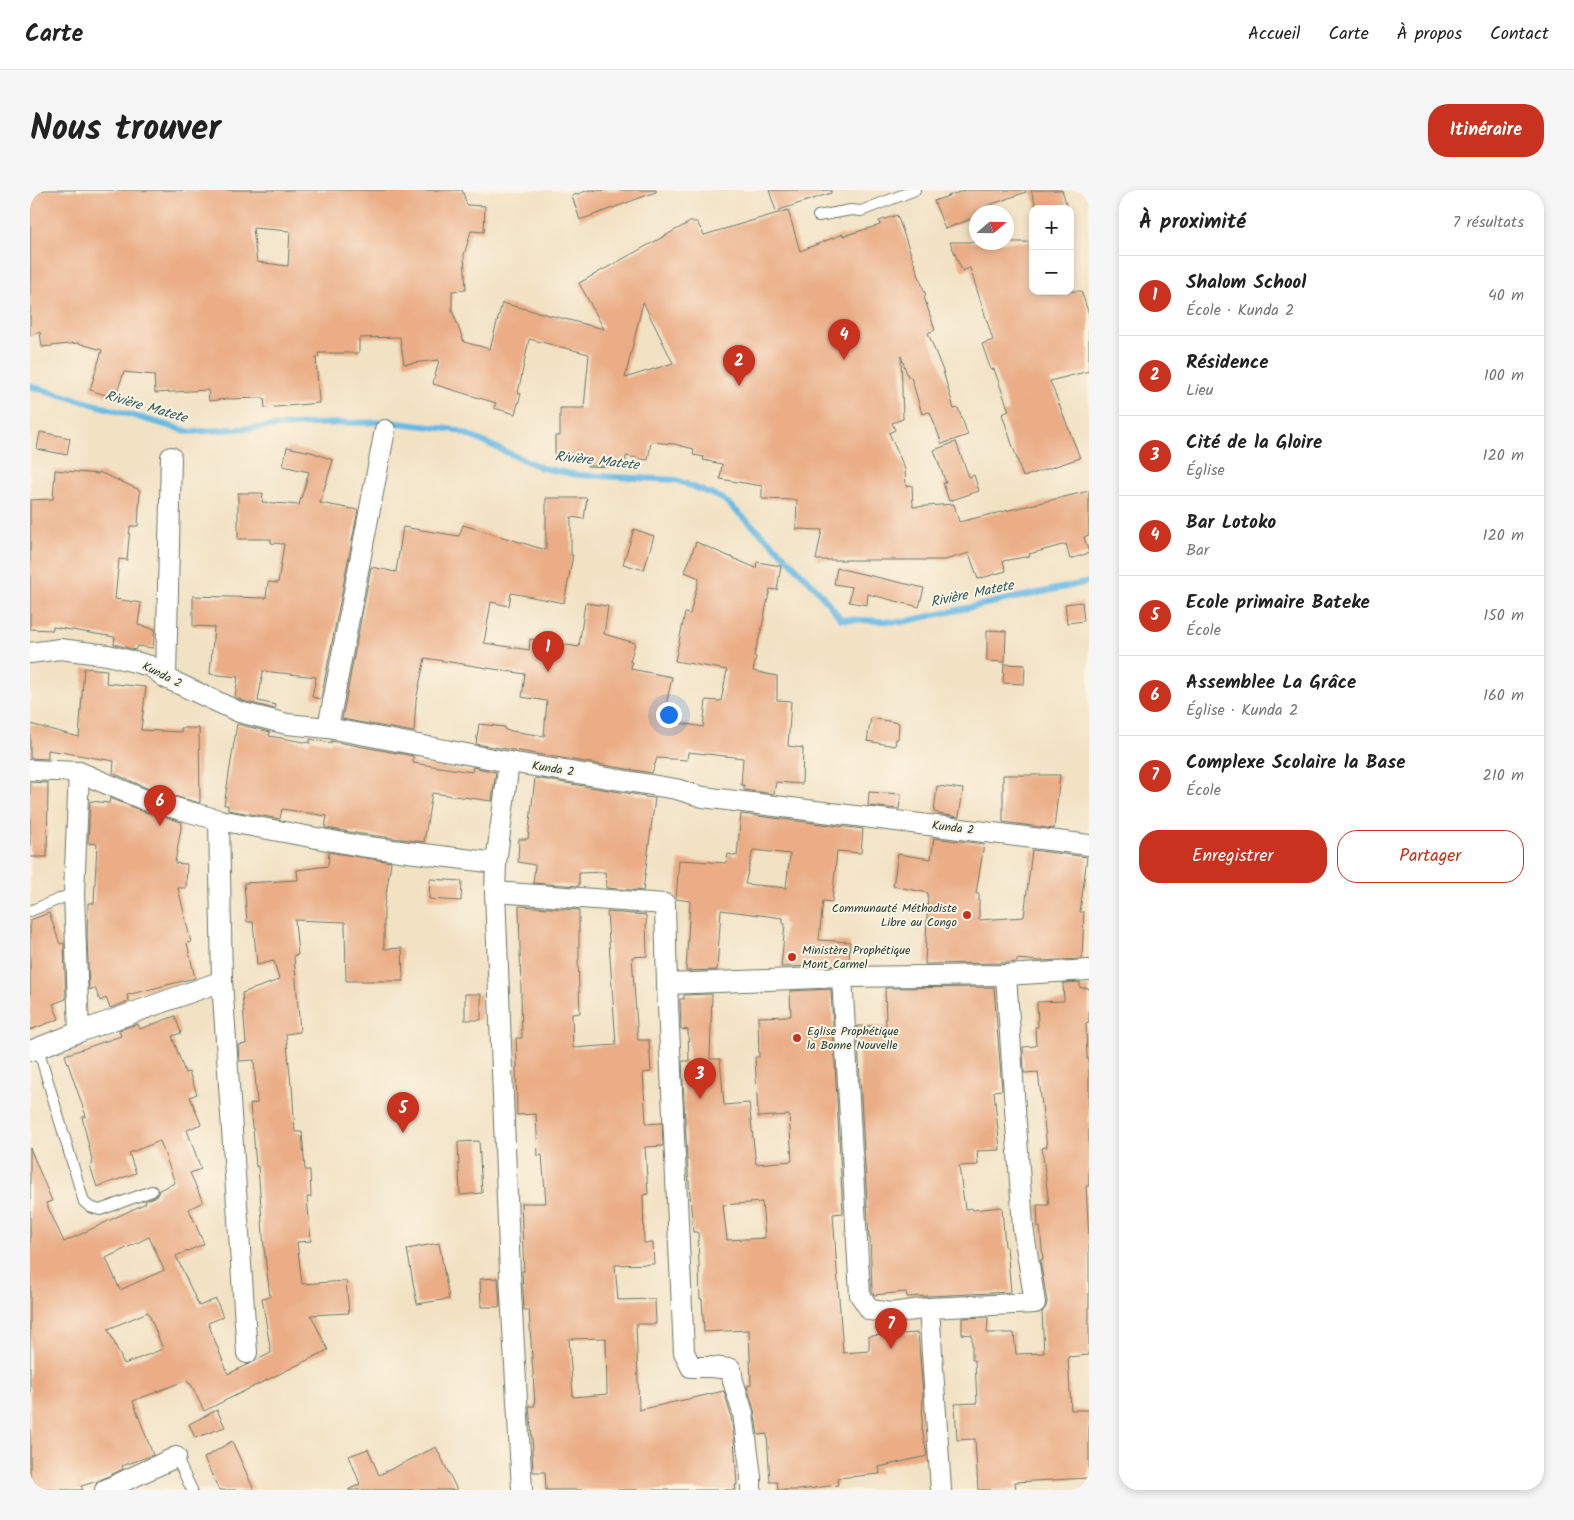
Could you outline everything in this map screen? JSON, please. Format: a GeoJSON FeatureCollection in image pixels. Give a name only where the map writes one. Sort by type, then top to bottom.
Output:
{"type":"FeatureCollection","features":[{"type":"Feature","properties":{"kind":"street"},"geometry":{"type":"LineString","coordinates":[[328,728],[385,430]]}},
{"type":"Feature","properties":{"kind":"street"},"geometry":{"type":"LineString","coordinates":[[166,678],[171,457]]}},
{"type":"Feature","properties":{"kind":"street","name":"Kunda 2"},"geometry":{"type":"LineString","coordinates":[[30,653],[60,649],[108,655],[150,666],[166,678],[239,712],[287,724],[328,728],[509,762],[676,789],[703,797],[1089,845]]}},
{"type":"Feature","properties":{"kind":"street"},"geometry":{"type":"LineString","coordinates":[[509,762],[494,892],[510,1274],[522,1490]]}},
{"type":"Feature","properties":{"kind":"street"},"geometry":{"type":"LineString","coordinates":[[30,770],[78,772],[145,800],[219,820],[360,846],[496,863]]}},
{"type":"Feature","properties":{"kind":"street"},"geometry":{"type":"LineString","coordinates":[[78,772],[74,894],[79,1032]]}},
{"type":"Feature","properties":{"kind":"street"},"geometry":{"type":"LineString","coordinates":[[219,820],[222,981],[247,1353]]}},
{"type":"Feature","properties":{"kind":"street"},"geometry":{"type":"LineString","coordinates":[[494,892],[665,904],[666,984],[684,1352],[691,1367],[731,1370],[743,1413],[751,1490]]}},
{"type":"Feature","properties":{"kind":"street"},"geometry":{"type":"LineString","coordinates":[[666,984],[1089,970]]}},
{"type":"Feature","properties":{"kind":"street"},"geometry":{"type":"LineString","coordinates":[[842,977],[860,1295],[870,1310],[891,1313],[929,1308],[1035,1303],[1023,1228],[1006,974]]}},
{"type":"Feature","properties":{"kind":"street"},"geometry":{"type":"LineString","coordinates":[[34,1050],[222,981]]}},
{"type":"Feature","properties":{"kind":"street"},"geometry":{"type":"LineString","coordinates":[[929,1308],[941,1490]]}},
{"type":"Feature","properties":{"kind":"street"},"geometry":{"type":"LineString","coordinates":[[105,1490],[176,1457]]}},
{"type":"Feature","properties":{"kind":"lane"},"geometry":{"type":"LineString","coordinates":[[818,216],[850,210],[861,211],[915,190]]}},
{"type":"Feature","properties":{"kind":"lane"},"geometry":{"type":"LineString","coordinates":[[30,911],[74,894]]}},
{"type":"Feature","properties":{"kind":"lane"},"geometry":{"type":"LineString","coordinates":[[34,1050],[84,1202],[90,1207],[100,1210],[152,1191]]}},
{"type":"Feature","properties":{"kind":"lane"},"geometry":{"type":"LineString","coordinates":[[176,1457],[192,1490]]}},
{"type":"Feature","properties":{"kind":"building"},"geometry":{"type":"Polygon","coordinates":[[[30,190],[462,190],[467,205],[485,206],[484,232],[471,231],[464,255],[466,290],[452,291],[452,310],[464,342],[490,349],[502,303],[604,329],[579,283],[690,222],[697,222],[704,235],[788,210],[800,251],[843,234],[843,236],[880,225],[879,221],[897,215],[926,296],[924,297],[935,330],[928,333],[943,371],[954,409],[958,408],[968,435],[942,444],[930,412],[922,414],[911,377],[908,377],[901,356],[903,419],[892,423],[895,430],[889,433],[905,469],[906,486],[912,485],[913,507],[954,504],[959,522],[1089,491],[1089,535],[1084,537],[1089,553],[1070,559],[1066,544],[1029,554],[1030,556],[1003,561],[1006,571],[978,579],[969,553],[945,560],[816,560],[822,530],[796,529],[797,500],[762,499],[762,486],[720,479],[722,464],[703,460],[704,457],[693,455],[694,449],[674,444],[651,442],[648,460],[626,456],[626,467],[587,466],[588,459],[555,459],[555,436],[560,436],[560,408],[584,408],[589,354],[529,339],[518,393],[521,394],[515,414],[494,408],[496,403],[433,384],[439,360],[404,364],[400,337],[359,338],[359,353],[318,353],[319,357],[316,357],[319,403],[265,408],[264,398],[209,401],[208,390],[155,393],[154,375],[124,372],[115,398],[90,390],[102,350],[78,343],[42,347],[40,332],[30,336],[30,190]],[[253,228],[257,262],[288,266],[290,231],[253,228]],[[643,302],[625,378],[673,363],[643,302]]]}},
{"type":"Feature","properties":{"kind":"building"},"geometry":{"type":"Polygon","coordinates":[[[589,190],[656,190],[656,192],[580,220],[572,196],[589,190]]]}},
{"type":"Feature","properties":{"kind":"building"},"geometry":{"type":"Polygon","coordinates":[[[769,190],[831,190],[831,193],[776,211],[769,190]]]}},
{"type":"Feature","properties":{"kind":"building"},"geometry":{"type":"Polygon","coordinates":[[[965,190],[1025,190],[1026,192],[990,205],[969,205],[969,220],[945,229],[934,201],[965,190]]]}},
{"type":"Feature","properties":{"kind":"building"},"geometry":{"type":"Polygon","coordinates":[[[1031,190],[1062,190],[1067,205],[1036,205],[1031,190]]]}},
{"type":"Feature","properties":{"kind":"building"},"geometry":{"type":"Polygon","coordinates":[[[950,242],[969,242],[969,250],[1014,250],[1014,242],[1029,242],[1029,295],[1074,295],[1074,291],[1081,291],[1089,314],[1089,371],[1050,381],[1080,458],[1023,477],[1002,414],[1009,411],[994,369],[991,370],[982,344],[993,340],[970,268],[962,271],[950,242]]]}},
{"type":"Feature","properties":{"kind":"building"},"geometry":{"type":"Polygon","coordinates":[[[40,432],[70,438],[67,455],[37,449],[40,432]]]}},
{"type":"Feature","properties":{"kind":"building"},"geometry":{"type":"Polygon","coordinates":[[[956,442],[969,477],[974,475],[979,491],[949,501],[943,483],[946,483],[934,450],[956,442]]]}},
{"type":"Feature","properties":{"kind":"building"},"geometry":{"type":"Polygon","coordinates":[[[287,447],[311,452],[333,460],[320,503],[358,510],[321,699],[312,697],[316,677],[263,671],[258,701],[276,705],[275,709],[243,701],[235,697],[238,677],[210,674],[214,627],[193,626],[193,596],[266,598],[268,582],[278,583],[284,544],[271,543],[271,539],[238,539],[238,493],[263,493],[262,502],[299,505],[309,472],[283,466],[287,447]]]}},
{"type":"Feature","properties":{"kind":"building"},"geometry":{"type":"Polygon","coordinates":[[[55,470],[98,474],[99,472],[140,490],[138,526],[130,526],[127,560],[119,559],[115,599],[141,603],[138,625],[155,629],[153,648],[137,646],[135,650],[114,644],[115,637],[53,627],[53,630],[30,629],[30,500],[53,499],[55,470]]]}},
{"type":"Feature","properties":{"kind":"building"},"geometry":{"type":"Polygon","coordinates":[[[546,498],[587,498],[584,519],[571,517],[571,555],[573,555],[564,603],[511,593],[509,606],[491,602],[484,643],[529,650],[530,639],[579,647],[585,603],[608,606],[604,634],[635,643],[630,662],[632,662],[631,669],[672,677],[663,720],[703,727],[706,700],[721,701],[727,670],[675,661],[685,613],[690,614],[699,578],[685,572],[696,542],[756,568],[757,562],[781,566],[777,590],[770,589],[754,656],[756,657],[753,671],[777,676],[777,700],[791,701],[788,746],[803,748],[802,784],[776,782],[774,794],[744,790],[744,785],[741,785],[743,758],[688,752],[687,760],[657,758],[652,773],[476,744],[479,724],[505,727],[505,730],[544,736],[547,701],[522,697],[525,674],[425,658],[416,700],[414,732],[342,719],[371,567],[396,572],[403,527],[459,536],[463,525],[546,550],[546,498]]]}},
{"type":"Feature","properties":{"kind":"building"},"geometry":{"type":"Polygon","coordinates":[[[634,529],[654,536],[644,570],[623,564],[634,529]]]}},
{"type":"Feature","properties":{"kind":"building"},"geometry":{"type":"Polygon","coordinates":[[[837,568],[924,588],[919,607],[868,594],[867,605],[849,602],[852,587],[834,584],[837,568]]]}},
{"type":"Feature","properties":{"kind":"building"},"geometry":{"type":"Polygon","coordinates":[[[1082,602],[1084,621],[1067,623],[1065,604],[1082,602]]]}},
{"type":"Feature","properties":{"kind":"building"},"geometry":{"type":"Polygon","coordinates":[[[987,630],[1006,631],[1005,662],[987,661],[987,630]]]}},
{"type":"Feature","properties":{"kind":"building"},"geometry":{"type":"Polygon","coordinates":[[[1004,664],[1025,665],[1024,684],[1003,683],[1004,664]]]}},
{"type":"Feature","properties":{"kind":"building"},"geometry":{"type":"Polygon","coordinates":[[[84,668],[107,670],[106,683],[146,687],[141,730],[181,732],[181,728],[199,728],[200,803],[149,789],[113,773],[114,761],[48,750],[48,759],[30,758],[30,724],[79,737],[84,668]]]}},
{"type":"Feature","properties":{"kind":"building"},"geometry":{"type":"Polygon","coordinates":[[[871,718],[899,723],[898,739],[896,739],[895,746],[867,741],[871,718]]]}},
{"type":"Feature","properties":{"kind":"building"},"geometry":{"type":"Polygon","coordinates":[[[237,724],[270,732],[269,736],[310,743],[310,739],[331,743],[331,741],[413,756],[413,763],[472,772],[473,767],[496,772],[492,801],[432,793],[424,842],[325,828],[327,816],[282,809],[280,819],[228,810],[228,805],[224,805],[237,724]]]}},
{"type":"Feature","properties":{"kind":"building"},"geometry":{"type":"Polygon","coordinates":[[[1003,775],[1060,775],[1054,829],[1003,822],[1003,775]]]}},
{"type":"Feature","properties":{"kind":"building"},"geometry":{"type":"Polygon","coordinates":[[[535,778],[655,798],[643,891],[606,888],[605,872],[579,873],[579,886],[533,883],[535,865],[518,862],[519,839],[528,839],[535,778]]]}},
{"type":"Feature","properties":{"kind":"building"},"geometry":{"type":"Polygon","coordinates":[[[30,782],[48,783],[47,857],[30,857],[30,782]]]}},
{"type":"Feature","properties":{"kind":"building"},"geometry":{"type":"Polygon","coordinates":[[[937,786],[963,789],[959,817],[934,812],[937,786]]]}},
{"type":"Feature","properties":{"kind":"building"},"geometry":{"type":"Polygon","coordinates":[[[869,792],[901,794],[899,809],[868,806],[869,792]]]}},
{"type":"Feature","properties":{"kind":"building"},"geometry":{"type":"Polygon","coordinates":[[[110,798],[142,811],[182,822],[175,863],[187,864],[186,888],[178,888],[191,942],[187,943],[195,978],[127,995],[129,1001],[110,1008],[106,998],[100,1001],[95,988],[89,990],[87,938],[88,903],[94,903],[97,844],[88,843],[90,801],[109,803],[110,798]]]}},
{"type":"Feature","properties":{"kind":"building"},"geometry":{"type":"Polygon","coordinates":[[[741,814],[863,829],[861,853],[837,851],[832,902],[823,901],[819,940],[850,942],[849,965],[781,967],[785,924],[783,923],[783,918],[721,910],[717,970],[686,971],[690,901],[676,899],[679,860],[726,863],[728,854],[737,856],[741,814]],[[753,850],[745,884],[786,888],[790,854],[753,850]]]}},
{"type":"Feature","properties":{"kind":"building"},"geometry":{"type":"Polygon","coordinates":[[[934,838],[984,844],[976,894],[979,894],[979,920],[1024,917],[1032,850],[1087,857],[1080,912],[1084,912],[1082,959],[1040,961],[1017,959],[1017,962],[1006,963],[925,964],[928,893],[893,886],[898,854],[931,859],[934,838]]]}},
{"type":"Feature","properties":{"kind":"building"},"geometry":{"type":"Polygon","coordinates":[[[329,852],[391,862],[384,907],[384,949],[402,948],[403,981],[346,981],[345,922],[295,920],[298,955],[294,955],[300,1032],[286,1034],[295,1132],[302,1132],[305,1170],[310,1170],[311,1197],[307,1197],[311,1241],[297,1242],[302,1284],[346,1281],[349,1313],[311,1315],[328,1350],[204,1411],[191,1384],[187,1380],[133,1401],[153,1455],[122,1466],[123,1469],[98,1481],[81,1486],[83,1490],[30,1490],[30,1148],[52,1201],[46,1203],[64,1242],[146,1203],[145,1201],[157,1196],[159,1190],[175,1183],[160,1141],[129,1153],[136,1173],[97,1187],[90,1166],[93,1164],[82,1117],[86,1116],[65,1055],[121,1036],[119,1030],[138,1024],[140,1029],[175,1016],[181,1033],[172,1036],[185,1073],[189,1072],[197,1094],[190,1097],[201,1124],[187,1130],[201,1169],[190,1173],[203,1202],[189,1209],[204,1244],[176,1256],[199,1306],[216,1299],[223,1317],[208,1323],[228,1374],[271,1353],[262,1298],[270,1297],[264,1248],[258,1166],[256,1167],[250,1104],[257,1103],[254,1060],[239,1061],[238,1045],[246,1044],[242,993],[279,980],[274,961],[257,965],[253,922],[247,922],[244,883],[298,880],[297,870],[328,866],[329,852]],[[149,1237],[106,1258],[120,1290],[164,1270],[149,1237]],[[148,1312],[108,1329],[124,1364],[163,1349],[148,1312]]]}},
{"type":"Feature","properties":{"kind":"building"},"geometry":{"type":"Polygon","coordinates":[[[430,879],[462,881],[461,901],[429,899],[430,879]]]}},
{"type":"Feature","properties":{"kind":"building"},"geometry":{"type":"Polygon","coordinates":[[[519,906],[579,910],[580,1013],[572,1014],[573,1048],[616,1045],[607,912],[646,915],[647,956],[632,957],[638,1040],[649,1040],[651,1072],[643,1073],[646,1124],[662,1123],[663,1146],[645,1147],[648,1194],[643,1195],[644,1243],[653,1243],[654,1264],[615,1265],[618,1300],[655,1299],[656,1324],[636,1324],[639,1410],[724,1391],[731,1416],[734,1437],[736,1490],[546,1490],[545,1472],[533,1472],[529,1406],[535,1406],[529,1310],[524,1310],[521,1203],[546,1203],[542,1155],[538,1156],[536,1114],[517,1115],[516,1038],[522,1038],[519,906]],[[606,1338],[569,1339],[573,1397],[607,1394],[606,1338]]]}},
{"type":"Feature","properties":{"kind":"building"},"geometry":{"type":"Polygon","coordinates":[[[49,913],[60,944],[64,943],[66,999],[53,1004],[59,1019],[30,1030],[30,920],[49,913]]]}},
{"type":"Feature","properties":{"kind":"building"},"geometry":{"type":"Polygon","coordinates":[[[1080,982],[1080,988],[1089,988],[1089,1022],[1086,1023],[1087,1059],[1089,1059],[1089,1186],[1086,1186],[1089,1238],[1089,1355],[1068,1357],[1071,1410],[1089,1410],[1089,1478],[1015,1482],[1016,1490],[978,1490],[975,1439],[957,1440],[955,1404],[977,1403],[975,1360],[972,1360],[972,1335],[962,1334],[962,1318],[988,1317],[987,1333],[1014,1333],[1016,1354],[1044,1353],[1042,1312],[1046,1307],[1047,1301],[1040,1260],[1043,1260],[1037,1205],[1049,1205],[1042,1148],[1047,1147],[1038,1072],[1024,1073],[1023,1047],[1036,1046],[1035,1027],[1038,1027],[1037,1002],[1064,1001],[1063,983],[1080,982]]]}},
{"type":"Feature","properties":{"kind":"building"},"geometry":{"type":"Polygon","coordinates":[[[994,987],[1002,1090],[994,1091],[1000,1150],[977,1151],[978,1165],[959,1166],[965,1209],[1002,1207],[1011,1292],[907,1297],[906,1292],[874,1295],[872,1291],[857,1026],[886,1026],[885,988],[994,987]]]}},
{"type":"Feature","properties":{"kind":"building"},"geometry":{"type":"Polygon","coordinates":[[[831,989],[843,1213],[833,1214],[843,1353],[869,1351],[869,1336],[918,1333],[923,1394],[922,1428],[927,1456],[879,1467],[880,1474],[837,1478],[838,1485],[799,1490],[778,1490],[777,1482],[770,1482],[767,1434],[758,1435],[754,1410],[747,1386],[751,1385],[749,1330],[704,1332],[702,1299],[700,1299],[698,1232],[693,1232],[687,1159],[682,1061],[689,1061],[688,1030],[681,1029],[680,999],[684,999],[684,995],[712,994],[710,1059],[720,1059],[724,1105],[749,1103],[756,1164],[792,1161],[789,1115],[758,1117],[755,1057],[759,1057],[758,1017],[791,1016],[790,991],[831,989]],[[762,1202],[723,1205],[727,1240],[765,1238],[762,1202]]]}},
{"type":"Feature","properties":{"kind":"building"},"geometry":{"type":"Polygon","coordinates":[[[465,994],[481,994],[481,1020],[465,1020],[465,994]]]}},
{"type":"Feature","properties":{"kind":"building"},"geometry":{"type":"Polygon","coordinates":[[[479,1141],[482,1193],[460,1195],[458,1142],[479,1141]]]}},
{"type":"Feature","properties":{"kind":"building"},"geometry":{"type":"Polygon","coordinates":[[[439,1243],[449,1299],[417,1304],[407,1249],[439,1243]]]}},
{"type":"Feature","properties":{"kind":"building"},"geometry":{"type":"Polygon","coordinates":[[[498,1278],[500,1307],[481,1307],[480,1279],[498,1278]]]}},
{"type":"Feature","properties":{"kind":"building"},"geometry":{"type":"Polygon","coordinates":[[[217,1410],[225,1427],[195,1438],[189,1424],[217,1410]]]}},
{"type":"Feature","properties":{"kind":"building"},"geometry":{"type":"Polygon","coordinates":[[[232,1441],[254,1490],[219,1490],[204,1458],[232,1441]]]}},
{"type":"Feature","properties":{"kind":"building"},"geometry":{"type":"Polygon","coordinates":[[[436,1447],[457,1490],[348,1490],[360,1484],[349,1456],[368,1449],[379,1475],[436,1447]]]}},
{"type":"Feature","properties":{"kind":"waterway","name":"Rivière Matete"},"geometry":{"type":"LineString","coordinates":[[30,386],[190,432],[310,424],[389,422],[457,430],[542,468],[578,475],[676,480],[723,499],[775,546],[816,588],[841,619],[902,622],[1089,582]]}},
{"type":"Feature","properties":{"kind":"place","name":"Bar Lotoko"},"geometry":{"type":"Point","coordinates":[844,360]}},
{"type":"Feature","properties":{"kind":"place","name":"Résidence"},"geometry":{"type":"Point","coordinates":[739,386]}},
{"type":"Feature","properties":{"kind":"place","name":"Shalom School"},"geometry":{"type":"Point","coordinates":[548,672]}},
{"type":"Feature","properties":{"kind":"place","name":"Assemblee La Grâce"},"geometry":{"type":"Point","coordinates":[160,826]}},
{"type":"Feature","properties":{"kind":"place","name":"Communauté Méthodiste Libre au Congo"},"geometry":{"type":"Point","coordinates":[967,915]}},
{"type":"Feature","properties":{"kind":"place","name":"Ministère Prophétique Mont Carmel"},"geometry":{"type":"Point","coordinates":[792,957]}},
{"type":"Feature","properties":{"kind":"place","name":"Eglise Prophétique la Bonne Nouvelle"},"geometry":{"type":"Point","coordinates":[797,1038]}},
{"type":"Feature","properties":{"kind":"place","name":"Cité de la Gloire"},"geometry":{"type":"Point","coordinates":[700,1099]}},
{"type":"Feature","properties":{"kind":"place","name":"Ecole primaire Bateke"},"geometry":{"type":"Point","coordinates":[403,1133]}},
{"type":"Feature","properties":{"kind":"place","name":"Complexe Scolaire la Base"},"geometry":{"type":"Point","coordinates":[891,1349]}}]}
